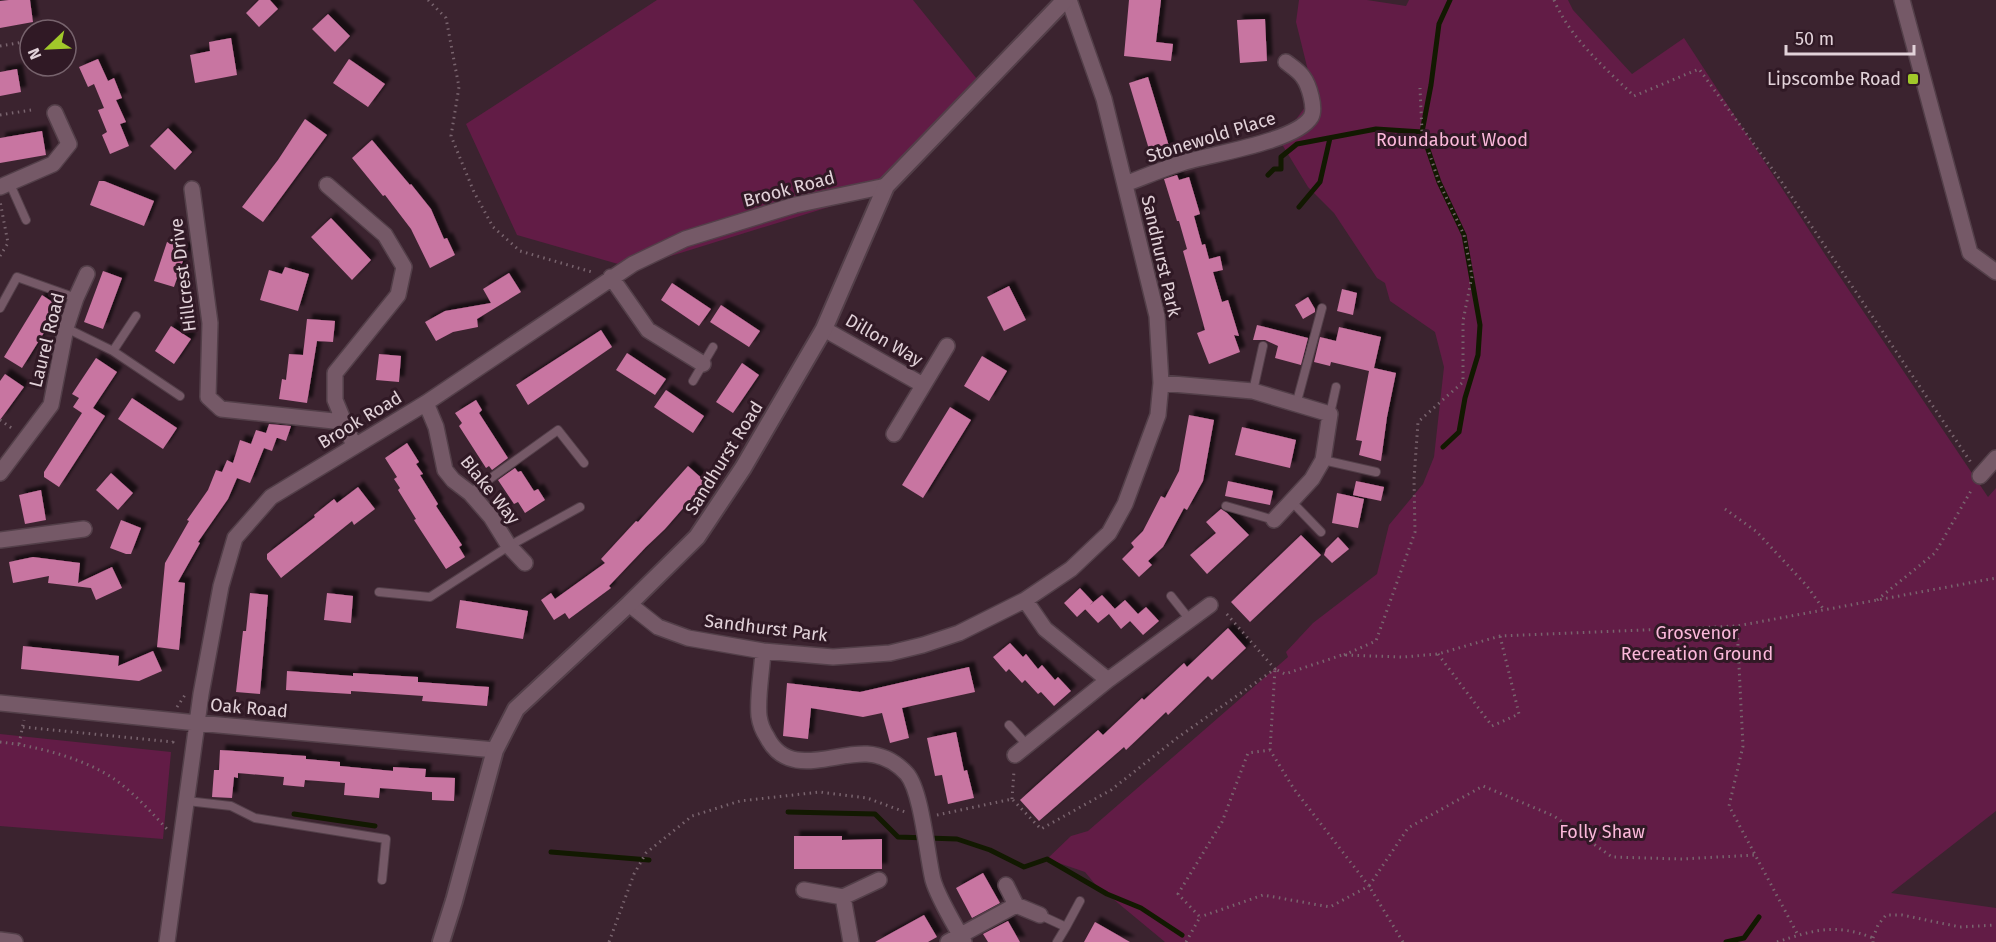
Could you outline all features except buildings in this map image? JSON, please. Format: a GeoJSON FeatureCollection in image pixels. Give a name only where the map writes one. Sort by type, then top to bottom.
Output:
{"type":"FeatureCollection","features":[{"type":"Feature","properties":{"kind":"street","name":"Sandhurst Park"},"geometry":{"type":"LineString","coordinates":[[629,604],[658,627],[688,638],[763,651],[833,657],[890,652],[923,645],[959,633],[1025,600],[1071,569],[1109,533],[1125,504],[1158,415],[1161,383],[1157,316],[1104,99],[1067,0]]}},
{"type":"Feature","properties":{"kind":"street","name":"Sandhurst Road"},"geometry":{"type":"LineString","coordinates":[[441,942],[495,750],[516,709],[697,537],[743,468],[824,328],[886,186],[1067,0]]}},
{"type":"Feature","properties":{"kind":"street"},"geometry":{"type":"LineString","coordinates":[[1902,0],[1970,253],[1996,272]]}},
{"type":"Feature","properties":{"kind":"street","name":"Stonewold Place"},"geometry":{"type":"LineString","coordinates":[[1125,184],[1182,164],[1275,139],[1302,126],[1311,117],[1310,96],[1303,76],[1286,62]]}},
{"type":"Feature","properties":{"kind":"street"},"geometry":{"type":"LineString","coordinates":[[5,186],[53,164],[69,144],[55,113]]}},
{"type":"Feature","properties":{"kind":"street"},"geometry":{"type":"LineString","coordinates":[[327,185],[386,235],[404,267],[398,294],[335,373],[335,400],[354,446]]}},
{"type":"Feature","properties":{"kind":"street","name":"Brook Road"},"geometry":{"type":"LineString","coordinates":[[167,942],[197,723],[221,586],[235,538],[271,497],[426,403],[633,264],[685,239],[795,205],[886,186]]}},
{"type":"Feature","properties":{"kind":"street","name":"Hillcrest Drive"},"geometry":{"type":"LineString","coordinates":[[192,189],[210,323],[208,397],[221,409],[343,422]]}},
{"type":"Feature","properties":{"kind":"street","name":"Laurel Road"},"geometry":{"type":"LineString","coordinates":[[0,473],[51,405],[66,328],[87,274]]}},
{"type":"Feature","properties":{"kind":"street"},"geometry":{"type":"LineString","coordinates":[[611,277],[648,330],[703,364]]}},
{"type":"Feature","properties":{"kind":"street","name":"Dillon Way"},"geometry":{"type":"LineString","coordinates":[[824,328],[923,385]]}},
{"type":"Feature","properties":{"kind":"street","name":"Dillon Way"},"geometry":{"type":"LineString","coordinates":[[894,434],[947,346]]}},
{"type":"Feature","properties":{"kind":"street"},"geometry":{"type":"LineString","coordinates":[[1161,383],[1253,391],[1330,414],[1323,460],[1312,479],[1274,520]]}},
{"type":"Feature","properties":{"kind":"street","name":"Blake Way"},"geometry":{"type":"LineString","coordinates":[[426,403],[436,427],[445,470],[491,517],[509,546],[525,563]]}},
{"type":"Feature","properties":{"kind":"street"},"geometry":{"type":"LineString","coordinates":[[1980,476],[1996,458]]}},
{"type":"Feature","properties":{"kind":"street"},"geometry":{"type":"LineString","coordinates":[[0,540],[84,529]]}},
{"type":"Feature","properties":{"kind":"street"},"geometry":{"type":"LineString","coordinates":[[1025,600],[1045,629],[1108,680]]}},
{"type":"Feature","properties":{"kind":"street"},"geometry":{"type":"LineString","coordinates":[[1021,750],[1108,680],[1210,605]]}},
{"type":"Feature","properties":{"kind":"street"},"geometry":{"type":"LineString","coordinates":[[763,651],[759,716],[771,746],[784,756],[798,761],[819,761],[867,754],[894,761],[909,776],[917,797],[934,882],[958,940],[1016,905]]}},
{"type":"Feature","properties":{"kind":"street","name":"Oak Road"},"geometry":{"type":"LineString","coordinates":[[0,703],[495,750]]}},
{"type":"Feature","properties":{"kind":"street"},"geometry":{"type":"LineString","coordinates":[[804,890],[843,897],[879,880]]}},
{"type":"Feature","properties":{"kind":"street"},"geometry":{"type":"LineString","coordinates":[[1006,885],[1016,905],[1040,915]]}},
{"type":"Feature","properties":{"kind":"street"},"geometry":{"type":"LineString","coordinates":[[843,897],[851,942]]}},
{"type":"Feature","properties":{"kind":"street"},"geometry":{"type":"LineString","coordinates":[[0,940],[15,942]]}},
{"type":"Feature","properties":{"kind":"lane"},"geometry":{"type":"LineString","coordinates":[[5,186],[26,219]]}},
{"type":"Feature","properties":{"kind":"lane"},"geometry":{"type":"LineString","coordinates":[[0,308],[17,277],[76,298]]}},
{"type":"Feature","properties":{"kind":"lane"},"geometry":{"type":"LineString","coordinates":[[1296,405],[1322,309]]}},
{"type":"Feature","properties":{"kind":"lane"},"geometry":{"type":"LineString","coordinates":[[114,351],[136,316]]}},
{"type":"Feature","properties":{"kind":"lane"},"geometry":{"type":"LineString","coordinates":[[66,328],[114,351],[180,396]]}},
{"type":"Feature","properties":{"kind":"lane"},"geometry":{"type":"LineString","coordinates":[[1253,391],[1263,346]]}},
{"type":"Feature","properties":{"kind":"lane"},"geometry":{"type":"LineString","coordinates":[[693,381],[713,347]]}},
{"type":"Feature","properties":{"kind":"lane"},"geometry":{"type":"LineString","coordinates":[[1330,414],[1336,387]]}},
{"type":"Feature","properties":{"kind":"lane"},"geometry":{"type":"LineString","coordinates":[[470,494],[558,430],[584,462]]}},
{"type":"Feature","properties":{"kind":"lane"},"geometry":{"type":"LineString","coordinates":[[1323,460],[1376,472]]}},
{"type":"Feature","properties":{"kind":"lane"},"geometry":{"type":"LineString","coordinates":[[1292,502],[1321,532]]}},
{"type":"Feature","properties":{"kind":"lane"},"geometry":{"type":"LineString","coordinates":[[1226,506],[1274,520]]}},
{"type":"Feature","properties":{"kind":"lane"},"geometry":{"type":"LineString","coordinates":[[379,592],[430,597],[509,546],[580,507]]}},
{"type":"Feature","properties":{"kind":"lane"},"geometry":{"type":"LineString","coordinates":[[1172,596],[1190,620]]}},
{"type":"Feature","properties":{"kind":"lane"},"geometry":{"type":"LineString","coordinates":[[1010,725],[1021,750]]}},
{"type":"Feature","properties":{"kind":"lane"},"geometry":{"type":"LineString","coordinates":[[187,801],[231,806],[255,818],[386,839],[382,880]]}},
{"type":"Feature","properties":{"kind":"lane"},"geometry":{"type":"LineString","coordinates":[[1057,942],[1080,901]]}},
{"type":"Feature","properties":{"kind":"lane"},"geometry":{"type":"LineString","coordinates":[[1040,915],[1066,927]]}},
{"type":"Feature","properties":{"kind":"path"},"geometry":{"type":"LineString","coordinates":[[428,0],[446,18],[459,87],[451,136],[474,192],[493,226],[520,251],[611,277]]}},
{"type":"Feature","properties":{"kind":"path"},"geometry":{"type":"LineString","coordinates":[[1554,0],[1558,10],[1592,56],[1634,96],[1699,69],[1781,181],[1980,476],[1935,553],[1877,600]]}},
{"type":"Feature","properties":{"kind":"path"},"geometry":{"type":"LineString","coordinates":[[0,46],[18,43]]}},
{"type":"Feature","properties":{"kind":"path"},"geometry":{"type":"LineString","coordinates":[[1224,612],[1275,669],[1285,674],[1376,641],[1415,532],[1414,480],[1418,422],[1463,382],[1463,321],[1472,276],[1464,235],[1439,182],[1422,132],[1420,88]]}},
{"type":"Feature","properties":{"kind":"path"},"geometry":{"type":"LineString","coordinates":[[0,115],[31,110]]}},
{"type":"Feature","properties":{"kind":"path"},"geometry":{"type":"LineString","coordinates":[[0,198],[8,243],[0,256]]}},
{"type":"Feature","properties":{"kind":"path"},"geometry":{"type":"LineString","coordinates":[[1725,509],[1757,532],[1807,586],[1824,609]]}},
{"type":"Feature","properties":{"kind":"path"},"geometry":{"type":"LineString","coordinates":[[1342,655],[1403,657],[1438,654],[1500,636],[1737,626],[1996,578]]}},
{"type":"Feature","properties":{"kind":"path"},"geometry":{"type":"LineString","coordinates":[[1737,626],[1743,746],[1729,806],[1798,935]]}},
{"type":"Feature","properties":{"kind":"path"},"geometry":{"type":"LineString","coordinates":[[1438,654],[1492,726],[1519,714],[1500,636]]}},
{"type":"Feature","properties":{"kind":"path"},"geometry":{"type":"LineString","coordinates":[[1275,669],[1269,750],[1294,789],[1369,886],[1403,942]]}},
{"type":"Feature","properties":{"kind":"path"},"geometry":{"type":"LineString","coordinates":[[1012,799],[1041,829],[1111,790],[1177,738],[1275,669]]}},
{"type":"Feature","properties":{"kind":"path"},"geometry":{"type":"LineString","coordinates":[[19,744],[26,707]]}},
{"type":"Feature","properties":{"kind":"path"},"geometry":{"type":"LineString","coordinates":[[0,742],[19,744],[70,758],[115,779],[132,793],[181,847]]}},
{"type":"Feature","properties":{"kind":"path"},"geometry":{"type":"LineString","coordinates":[[1012,799],[1021,750]]}},
{"type":"Feature","properties":{"kind":"path"},"geometry":{"type":"LineString","coordinates":[[1200,917],[1178,894],[1222,822],[1248,753],[1269,750]]}},
{"type":"Feature","properties":{"kind":"path"},"geometry":{"type":"LineString","coordinates":[[1186,942],[1200,917],[1263,896],[1330,906],[1369,886],[1408,828],[1483,786],[1554,816],[1612,857],[1681,859],[1756,855]]}},
{"type":"Feature","properties":{"kind":"path"},"geometry":{"type":"LineString","coordinates":[[609,942],[634,874],[646,853],[692,816],[740,801],[820,792],[867,798],[921,822],[1012,799]]}},
{"type":"Feature","properties":{"kind":"path"},"geometry":{"type":"LineString","coordinates":[[1777,942],[1798,935],[1844,928],[1873,940],[1878,925],[1886,915],[1902,915],[1960,927],[1996,925]]}},
{"type":"Feature","properties":{"kind":"green space"},"geometry":{"type":"Polygon","coordinates":[[[657,0],[913,0],[977,79],[874,193],[632,268],[517,235],[466,124],[657,0]]]}},
{"type":"Feature","properties":{"kind":"green space","name":"Grosvenor Recreation Ground"},"geometry":{"type":"Polygon","coordinates":[[[1299,0],[1367,0],[1406,6],[1409,0],[1568,0],[1573,10],[1632,74],[1684,38],[1826,256],[1988,497],[1996,488],[1996,811],[1891,893],[1996,908],[1996,942],[1165,942],[1095,884],[1085,872],[1047,859],[1071,836],[1088,831],[1288,657],[1286,652],[1313,623],[1377,574],[1389,525],[1423,484],[1434,457],[1444,367],[1435,332],[1390,301],[1385,283],[1377,278],[1334,213],[1308,187],[1280,141],[1314,95],[1296,22],[1299,0]]]}},
{"type":"Feature","properties":{"kind":"green space"},"geometry":{"type":"Polygon","coordinates":[[[0,734],[171,752],[163,839],[0,826],[0,734]]]}},
{"type":"Feature","properties":{"kind":"waterway"},"geometry":{"type":"LineString","coordinates":[[1443,447],[1459,432],[1465,398],[1478,355],[1480,325],[1464,235],[1439,182],[1422,132],[1439,24],[1450,0]]}},
{"type":"Feature","properties":{"kind":"waterway"},"geometry":{"type":"LineString","coordinates":[[1268,175],[1274,169],[1281,169],[1281,157],[1297,144],[1376,129],[1422,132]]}},
{"type":"Feature","properties":{"kind":"waterway"},"geometry":{"type":"LineString","coordinates":[[1299,207],[1320,182],[1330,138]]}},
{"type":"Feature","properties":{"kind":"waterway"},"geometry":{"type":"LineString","coordinates":[[788,812],[875,814],[898,837],[957,839],[990,850],[1024,867],[1047,859],[1107,894],[1141,908],[1182,935]]}},
{"type":"Feature","properties":{"kind":"waterway"},"geometry":{"type":"LineString","coordinates":[[294,814],[375,826]]}},
{"type":"Feature","properties":{"kind":"waterway"},"geometry":{"type":"LineString","coordinates":[[551,852],[649,860]]}},
{"type":"Feature","properties":{"kind":"waterway"},"geometry":{"type":"LineString","coordinates":[[1726,942],[1744,938],[1759,917]]}},
{"type":"Feature","properties":{"kind":"place","name":"Lipscombe Road"},"geometry":{"type":"Point","coordinates":[1913,79]}},
{"type":"Feature","properties":{"kind":"park label","name":"Roundabout Wood"},"geometry":{"type":"Point","coordinates":[1452,140]}},
{"type":"Feature","properties":{"kind":"park label","name":"Folly Shaw"},"geometry":{"type":"Point","coordinates":[1602,832]}}]}
